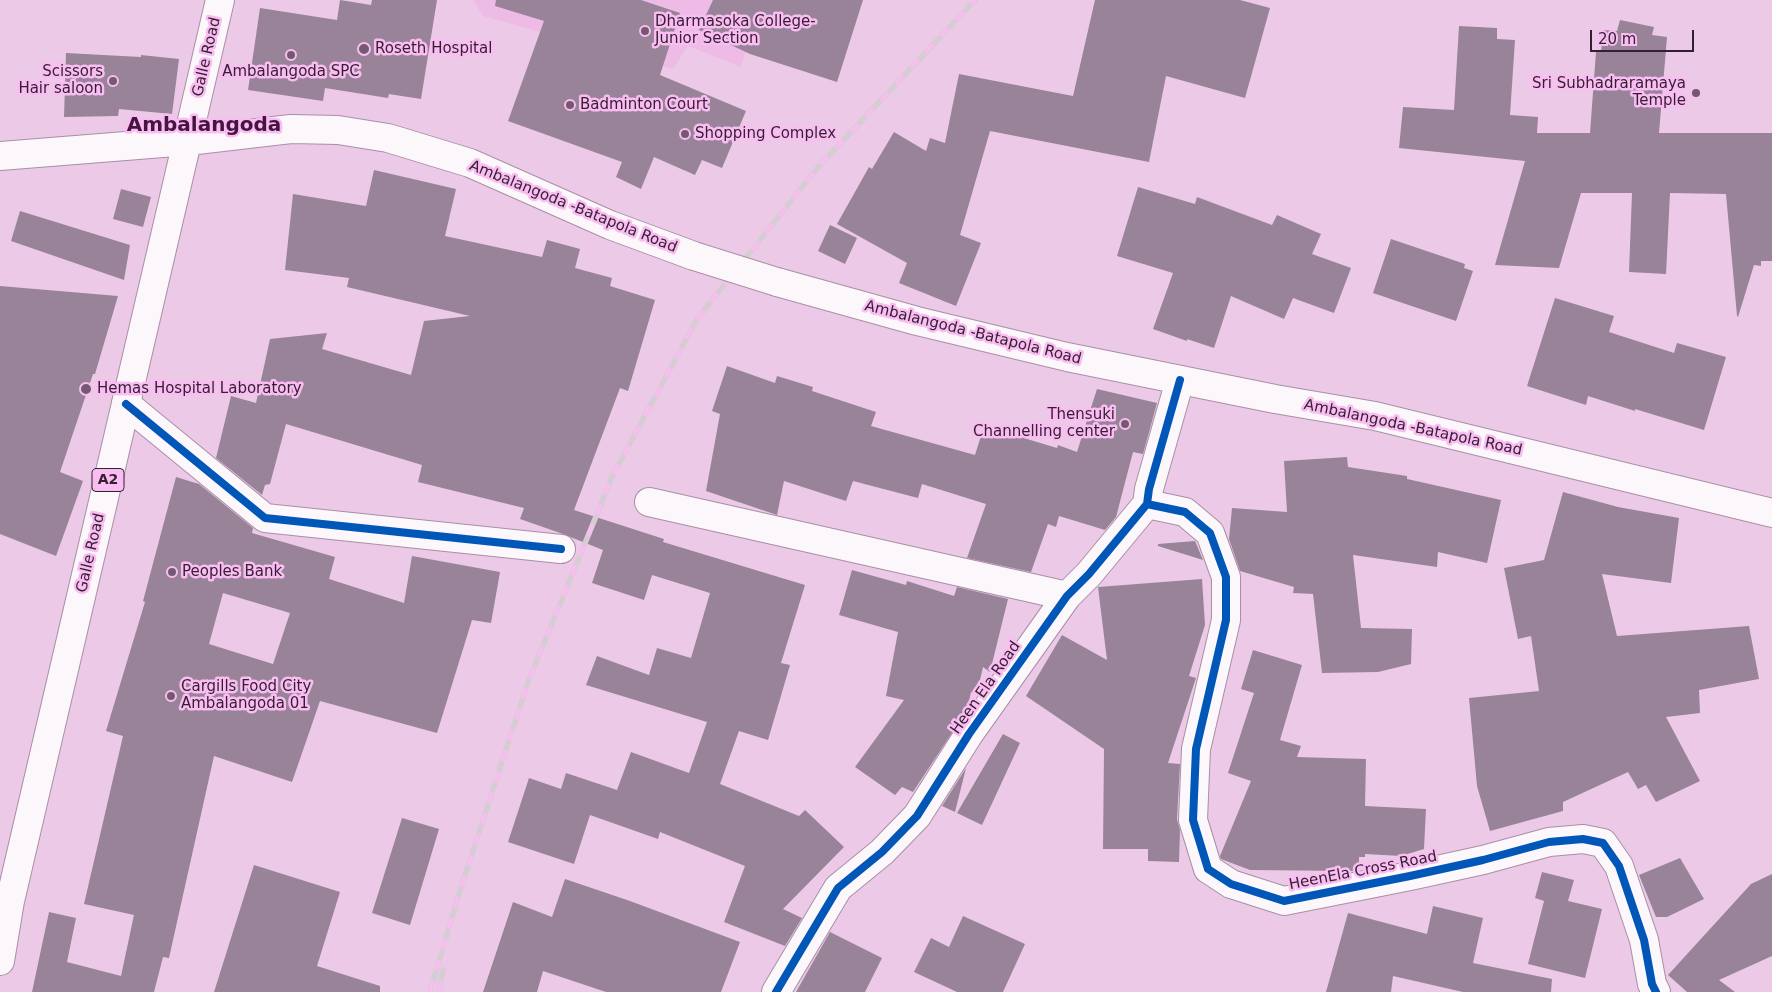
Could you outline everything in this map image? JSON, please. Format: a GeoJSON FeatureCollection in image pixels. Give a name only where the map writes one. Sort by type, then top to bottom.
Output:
{"type":"FeatureCollection","features":[{"type":"Feature","properties":{"kind":"main road","name":"Galle Road"},"geometry":{"type":"LineString","coordinates":[[0,961],[10,901],[220,0]]}},
{"type":"Feature","properties":{"kind":"main road","name":"Ambalangoda -Batapola Road"},"geometry":{"type":"LineString","coordinates":[[0,156],[188,141],[291,129],[338,130],[388,138],[470,163],[610,225],[694,256],[777,282],[917,321],[1067,357],[1375,416],[1772,514]]}},
{"type":"Feature","properties":{"kind":"main road","name":"Heen Ela Road"},"geometry":{"type":"LineString","coordinates":[[776,992],[838,888],[882,852],[917,816],[969,734],[1067,596],[1089,574],[1147,504],[1149,489],[1180,380]]}},
{"type":"Feature","properties":{"kind":"main road"},"geometry":{"type":"LineString","coordinates":[[126,404],[265,518],[561,549]]}},
{"type":"Feature","properties":{"kind":"main road"},"geometry":{"type":"LineString","coordinates":[[649,502],[1067,596]]}},
{"type":"Feature","properties":{"kind":"main road","name":"HeenEla Cross Road"},"geometry":{"type":"LineString","coordinates":[[1147,504],[1185,512],[1210,533],[1226,577],[1226,620],[1196,749],[1193,820],[1208,869],[1230,884],[1284,901],[1483,860],[1549,842],[1583,839],[1603,844],[1619,866],[1644,940],[1652,984],[1656,992]]}},
{"type":"Feature","properties":{"kind":"shaded area","name":"Dharmasoka College- Junior Section"},"geometry":{"type":"Polygon","coordinates":[[[473,0],[762,0],[741,67],[688,46],[673,69],[483,16],[473,0]]]}},
{"type":"Feature","properties":{"kind":"building"},"geometry":{"type":"Polygon","coordinates":[[[340,0],[371,5],[372,0],[437,0],[421,99],[389,94],[388,98],[325,88],[323,101],[248,90],[260,8],[337,20],[340,0]]]}},
{"type":"Feature","properties":{"kind":"building"},"geometry":{"type":"Polygon","coordinates":[[[496,0],[641,0],[680,13],[660,75],[746,111],[722,168],[702,160],[695,175],[654,157],[641,189],[616,177],[622,162],[508,121],[544,21],[495,6],[496,0]]]}},
{"type":"Feature","properties":{"kind":"building"},"geometry":{"type":"Polygon","coordinates":[[[713,0],[863,0],[837,82],[750,54],[699,30],[713,0]]]}},
{"type":"Feature","properties":{"kind":"building"},"geometry":{"type":"Polygon","coordinates":[[[1095,0],[1240,0],[1270,8],[1245,98],[1166,76],[1149,162],[990,131],[960,235],[981,243],[956,306],[899,283],[907,263],[837,224],[869,167],[872,169],[894,132],[926,151],[930,138],[945,143],[959,74],[1073,96],[1095,0]]]}},
{"type":"Feature","properties":{"kind":"building"},"geometry":{"type":"Polygon","coordinates":[[[1620,20],[1654,27],[1652,35],[1667,37],[1659,133],[1772,133],[1772,261],[1761,261],[1761,266],[1754,265],[1738,317],[1726,194],[1670,193],[1666,274],[1629,272],[1632,193],[1581,193],[1559,268],[1495,265],[1525,161],[1399,148],[1403,107],[1454,110],[1459,26],[1497,28],[1497,39],[1515,40],[1510,115],[1538,117],[1537,133],[1590,133],[1596,52],[1601,52],[1603,30],[1617,31],[1620,20]]]}},
{"type":"Feature","properties":{"kind":"building"},"geometry":{"type":"Polygon","coordinates":[[[66,53],[141,57],[141,55],[179,59],[172,114],[119,109],[118,116],[64,117],[66,53]]]}},
{"type":"Feature","properties":{"kind":"building"},"geometry":{"type":"Polygon","coordinates":[[[374,170],[456,189],[445,236],[542,257],[547,240],[580,249],[575,268],[612,278],[610,286],[655,300],[628,391],[620,388],[574,510],[664,539],[663,542],[805,585],[781,663],[790,665],[768,740],[739,731],[720,784],[799,816],[805,810],[844,847],[783,909],[802,918],[785,946],[724,922],[745,866],[660,832],[658,839],[590,815],[574,864],[508,842],[529,778],[561,789],[566,773],[617,790],[631,752],[689,773],[707,722],[586,685],[597,656],[649,675],[657,648],[691,658],[710,593],[652,575],[644,600],[592,583],[603,550],[520,519],[524,508],[418,482],[422,465],[286,424],[270,484],[265,485],[262,495],[216,458],[231,396],[256,403],[270,339],[327,333],[322,349],[411,375],[424,321],[470,316],[347,287],[349,278],[285,270],[293,194],[366,206],[374,170]]]}},
{"type":"Feature","properties":{"kind":"building"},"geometry":{"type":"Polygon","coordinates":[[[1138,187],[1195,204],[1197,197],[1272,225],[1277,215],[1321,234],[1312,254],[1351,268],[1334,313],[1293,298],[1284,319],[1231,296],[1214,348],[1153,329],[1173,273],[1117,256],[1138,187]]]}},
{"type":"Feature","properties":{"kind":"building"},"geometry":{"type":"Polygon","coordinates":[[[121,189],[151,197],[143,227],[113,219],[121,189]]]}},
{"type":"Feature","properties":{"kind":"building"},"geometry":{"type":"Polygon","coordinates":[[[20,211],[130,245],[124,280],[11,241],[20,211]]]}},
{"type":"Feature","properties":{"kind":"building"},"geometry":{"type":"Polygon","coordinates":[[[830,225],[857,238],[845,264],[818,251],[830,225]]]}},
{"type":"Feature","properties":{"kind":"building"},"geometry":{"type":"Polygon","coordinates":[[[1391,239],[1465,264],[1464,268],[1473,271],[1456,321],[1373,293],[1391,239]]]}},
{"type":"Feature","properties":{"kind":"building"},"geometry":{"type":"Polygon","coordinates":[[[0,286],[118,296],[95,374],[93,374],[60,472],[83,481],[56,556],[0,534],[0,286]]]}},
{"type":"Feature","properties":{"kind":"building"},"geometry":{"type":"Polygon","coordinates":[[[1555,298],[1614,316],[1609,332],[1674,353],[1677,343],[1726,357],[1704,430],[1588,396],[1586,405],[1527,386],[1555,298]]]}},
{"type":"Feature","properties":{"kind":"building"},"geometry":{"type":"Polygon","coordinates":[[[727,366],[775,383],[777,376],[813,387],[812,391],[876,412],[871,426],[975,455],[984,426],[1057,448],[1058,445],[1077,452],[1097,389],[1157,403],[1143,454],[1133,452],[1116,517],[1105,530],[1059,516],[1056,527],[1048,524],[1031,572],[967,558],[986,504],[922,484],[918,498],[853,481],[846,501],[784,481],[777,515],[706,491],[720,414],[712,411],[727,366]]]}},
{"type":"Feature","properties":{"kind":"building"},"geometry":{"type":"Polygon","coordinates":[[[1347,457],[1348,467],[1407,476],[1407,479],[1501,500],[1487,563],[1438,552],[1437,567],[1353,555],[1361,628],[1412,629],[1411,664],[1378,672],[1322,673],[1313,594],[1293,593],[1294,587],[1240,571],[1229,539],[1232,508],[1287,512],[1284,461],[1347,457]]]}},
{"type":"Feature","properties":{"kind":"building"},"geometry":{"type":"Polygon","coordinates":[[[176,477],[199,484],[253,528],[252,533],[335,557],[329,579],[404,603],[412,556],[500,572],[491,623],[472,620],[437,733],[320,701],[292,782],[214,756],[169,958],[163,957],[154,992],[32,992],[49,912],[76,918],[67,962],[121,976],[134,915],[84,904],[123,736],[106,731],[145,602],[143,601],[176,477]],[[223,593],[209,644],[273,664],[290,613],[223,593]]]}},
{"type":"Feature","properties":{"kind":"building"},"geometry":{"type":"Polygon","coordinates":[[[1563,492],[1618,507],[1679,518],[1671,583],[1602,574],[1617,636],[1749,626],[1759,679],[1699,690],[1700,713],[1666,717],[1700,781],[1656,802],[1646,785],[1638,789],[1628,772],[1563,802],[1563,811],[1490,831],[1477,786],[1469,698],[1539,691],[1531,636],[1518,639],[1504,568],[1544,560],[1563,492]]]}},
{"type":"Feature","properties":{"kind":"building"},"geometry":{"type":"Polygon","coordinates":[[[1195,541],[1203,560],[1158,546],[1158,544],[1195,541]]]}},
{"type":"Feature","properties":{"kind":"building"},"geometry":{"type":"Polygon","coordinates":[[[852,570],[906,585],[907,581],[954,596],[957,587],[1008,599],[990,672],[983,667],[977,693],[971,692],[967,710],[913,792],[902,787],[895,795],[855,767],[904,700],[886,696],[898,632],[839,615],[852,570]]]}},
{"type":"Feature","properties":{"kind":"building"},"geometry":{"type":"Polygon","coordinates":[[[1202,579],[1205,625],[1189,676],[1196,678],[1168,763],[1180,764],[1177,819],[1180,830],[1179,862],[1148,861],[1148,849],[1103,849],[1104,749],[1026,696],[1062,635],[1107,660],[1098,587],[1202,579]]]}},
{"type":"Feature","properties":{"kind":"building"},"geometry":{"type":"Polygon","coordinates":[[[1253,650],[1302,665],[1280,740],[1301,746],[1297,757],[1366,759],[1365,806],[1426,809],[1424,849],[1401,856],[1365,854],[1365,857],[1359,857],[1359,870],[1353,871],[1250,870],[1221,859],[1220,856],[1251,781],[1228,773],[1254,693],[1241,689],[1253,650]]]}},
{"type":"Feature","properties":{"kind":"building"},"geometry":{"type":"Polygon","coordinates":[[[1003,734],[1020,743],[982,825],[957,813],[1003,734]]]}},
{"type":"Feature","properties":{"kind":"building"},"geometry":{"type":"Polygon","coordinates":[[[966,768],[955,812],[942,806],[966,768]]]}},
{"type":"Feature","properties":{"kind":"building"},"geometry":{"type":"Polygon","coordinates":[[[402,818],[439,829],[410,925],[372,913],[402,818]]]}},
{"type":"Feature","properties":{"kind":"building"},"geometry":{"type":"Polygon","coordinates":[[[1680,858],[1704,899],[1667,917],[1656,917],[1639,875],[1680,858]]]}},
{"type":"Feature","properties":{"kind":"building"},"geometry":{"type":"Polygon","coordinates":[[[254,865],[340,892],[317,966],[380,986],[380,992],[214,992],[254,865]]]}},
{"type":"Feature","properties":{"kind":"building"},"geometry":{"type":"Polygon","coordinates":[[[1542,872],[1574,880],[1568,901],[1602,909],[1585,978],[1528,964],[1544,901],[1535,898],[1542,872]]]}},
{"type":"Feature","properties":{"kind":"building"},"geometry":{"type":"Polygon","coordinates":[[[1772,874],[1772,956],[1719,980],[1735,992],[1687,992],[1668,975],[1751,884],[1772,874]]]}},
{"type":"Feature","properties":{"kind":"building"},"geometry":{"type":"Polygon","coordinates":[[[565,879],[740,942],[721,992],[606,992],[543,971],[537,992],[483,992],[513,902],[552,917],[565,879]]]}},
{"type":"Feature","properties":{"kind":"building"},"geometry":{"type":"Polygon","coordinates":[[[1433,906],[1483,918],[1473,963],[1552,979],[1551,992],[1463,992],[1393,976],[1391,992],[1326,992],[1348,913],[1427,934],[1433,906]]]}},
{"type":"Feature","properties":{"kind":"building"},"geometry":{"type":"Polygon","coordinates":[[[963,916],[1025,944],[1003,992],[957,992],[914,972],[931,938],[949,947],[963,916]]]}},
{"type":"Feature","properties":{"kind":"building"},"geometry":{"type":"Polygon","coordinates":[[[830,932],[882,958],[865,992],[796,992],[830,932]]]}},
{"type":"Feature","properties":{"kind":"railway"},"geometry":{"type":"LineString","coordinates":[[430,992],[458,897],[528,682],[613,475],[697,319],[819,166],[975,0]]}},
{"type":"Feature","properties":{"kind":"railway"},"geometry":{"type":"LineString","coordinates":[[439,992],[443,970]]}},
{"type":"Feature","properties":{"kind":"cycle path"},"geometry":{"type":"LineString","coordinates":[[776,992],[838,888],[882,852],[917,816],[969,734],[1067,596],[1089,574],[1147,504],[1149,489],[1180,380]]}},
{"type":"Feature","properties":{"kind":"cycle path"},"geometry":{"type":"LineString","coordinates":[[126,404],[265,518],[561,549]]}},
{"type":"Feature","properties":{"kind":"cycle path"},"geometry":{"type":"LineString","coordinates":[[1147,504],[1185,512],[1210,533],[1226,577],[1226,620],[1196,749],[1193,820],[1208,869],[1231,884],[1284,901],[1483,860],[1549,842],[1583,839],[1603,843],[1619,866],[1644,940],[1652,984],[1656,992]]}},
{"type":"Feature","properties":{"kind":"place","name":"Dharmasoka College- Junior Section"},"geometry":{"type":"Point","coordinates":[645,31]}},
{"type":"Feature","properties":{"kind":"place","name":"Roseth Hospital"},"geometry":{"type":"Point","coordinates":[364,49]}},
{"type":"Feature","properties":{"kind":"place","name":"Ambalangoda SPC"},"geometry":{"type":"Point","coordinates":[291,55]}},
{"type":"Feature","properties":{"kind":"place","name":"Scissors Hair saloon"},"geometry":{"type":"Point","coordinates":[113,81]}},
{"type":"Feature","properties":{"kind":"place","name":"Sri Subhadraramaya Temple"},"geometry":{"type":"Point","coordinates":[1696,93]}},
{"type":"Feature","properties":{"kind":"place","name":"Badminton Court"},"geometry":{"type":"Point","coordinates":[570,105]}},
{"type":"Feature","properties":{"kind":"place","name":"Shopping Complex"},"geometry":{"type":"Point","coordinates":[685,134]}},
{"type":"Feature","properties":{"kind":"place","name":"Hemas Hospital Laboratory"},"geometry":{"type":"Point","coordinates":[86,389]}},
{"type":"Feature","properties":{"kind":"place","name":"Thensuki Channelling center"},"geometry":{"type":"Point","coordinates":[1125,424]}},
{"type":"Feature","properties":{"kind":"place","name":"Peoples Bank"},"geometry":{"type":"Point","coordinates":[172,572]}},
{"type":"Feature","properties":{"kind":"place","name":"Cargills Food City Ambalangoda 01"},"geometry":{"type":"Point","coordinates":[171,696]}},
{"type":"Feature","properties":{"kind":"district","name":"Ambalangoda"},"geometry":{"type":"Point","coordinates":[204,126]}}]}
